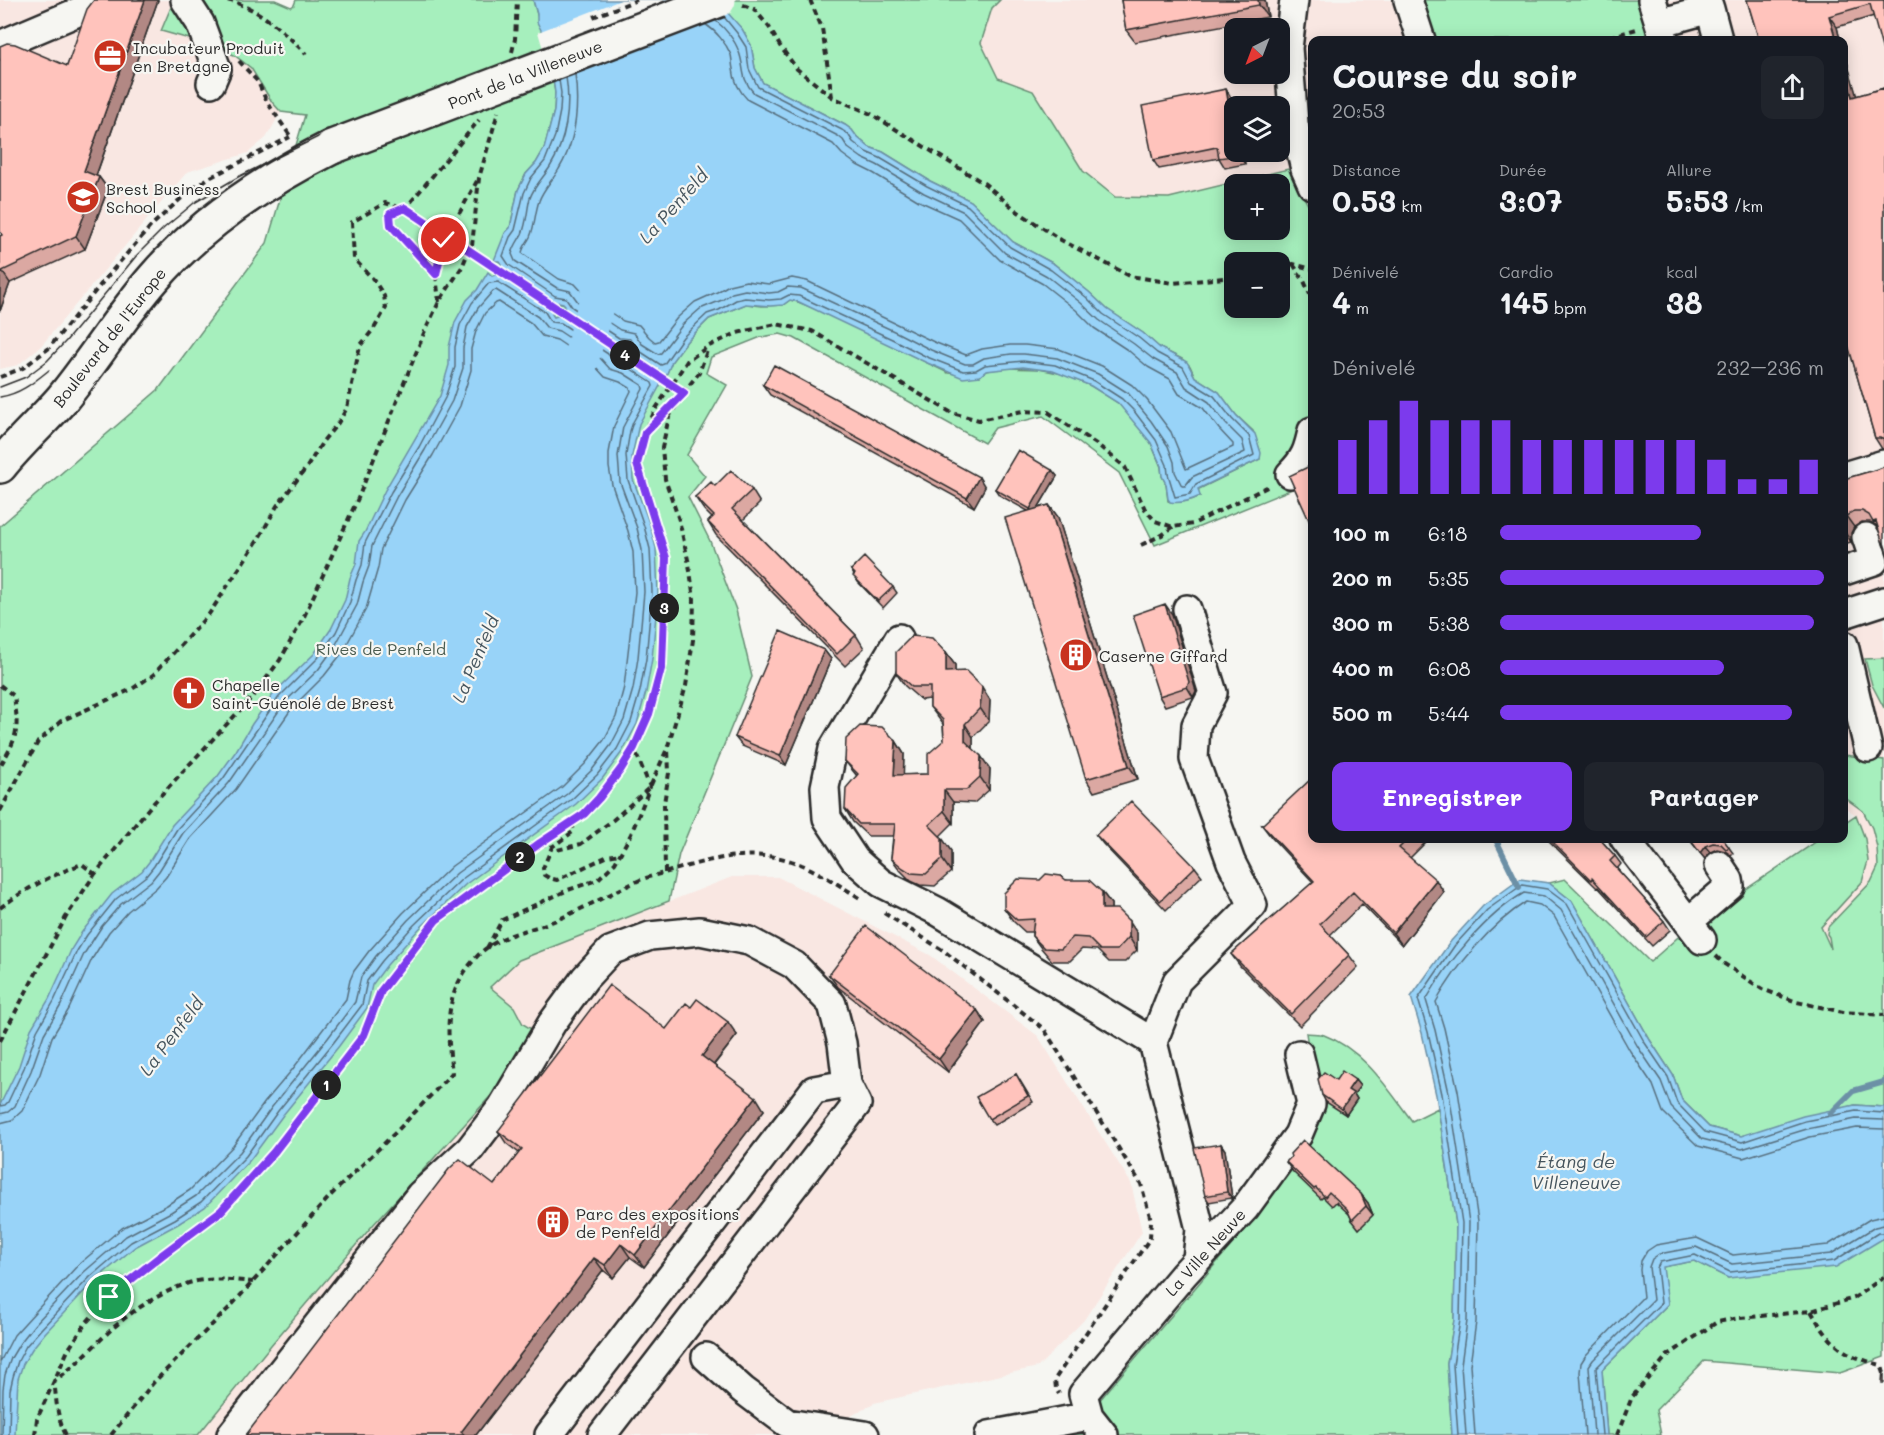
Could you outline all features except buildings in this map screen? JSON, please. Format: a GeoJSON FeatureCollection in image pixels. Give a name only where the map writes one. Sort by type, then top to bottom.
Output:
{"type":"FeatureCollection","features":[{"type":"Feature","properties":{"kind":"main road","name":"Pont de la Villeneuve"},"geometry":{"type":"LineString","coordinates":[[332,147],[727,1]]}},
{"type":"Feature","properties":{"kind":"main road","name":"Boulevard de l'Europe"},"geometry":{"type":"LineString","coordinates":[[3,460],[60,401],[137,299],[201,231],[235,205],[300,163],[332,147]]}},
{"type":"Feature","properties":{"kind":"street"},"geometry":{"type":"LineString","coordinates":[[0,45],[87,8],[90,0]]}},
{"type":"Feature","properties":{"kind":"street"},"geometry":{"type":"LineString","coordinates":[[185,0],[201,23],[217,69],[212,83]]}},
{"type":"Feature","properties":{"kind":"street"},"geometry":{"type":"LineString","coordinates":[[1294,0],[1288,48],[1294,124],[1308,176]]}},
{"type":"Feature","properties":{"kind":"street"},"geometry":{"type":"LineString","coordinates":[[1408,0],[1420,36]]}},
{"type":"Feature","properties":{"kind":"street"},"geometry":{"type":"LineString","coordinates":[[1658,21],[1709,4],[1717,36]]}},
{"type":"Feature","properties":{"kind":"street"},"geometry":{"type":"LineString","coordinates":[[1290,474],[1300,464],[1308,449]]}},
{"type":"Feature","properties":{"kind":"street"},"geometry":{"type":"LineString","coordinates":[[1848,476],[1884,464]]}},
{"type":"Feature","properties":{"kind":"street"},"geometry":{"type":"LineString","coordinates":[[1848,570],[1874,561],[1866,537]]}},
{"type":"Feature","properties":{"kind":"street"},"geometry":{"type":"LineString","coordinates":[[1848,613],[1884,601]]}},
{"type":"Feature","properties":{"kind":"street"},"geometry":{"type":"LineString","coordinates":[[1187,609],[1213,693],[1196,725],[1194,759],[1231,862],[1252,905],[1178,981],[1153,1042],[1200,1229],[1197,1259]]}},
{"type":"Feature","properties":{"kind":"street"},"geometry":{"type":"LineString","coordinates":[[899,638],[833,748],[825,787],[827,818],[855,860],[881,883],[937,911],[1153,1042]]}},
{"type":"Feature","properties":{"kind":"street"},"geometry":{"type":"LineString","coordinates":[[1848,665],[1865,748]]}},
{"type":"Feature","properties":{"kind":"street"},"geometry":{"type":"LineString","coordinates":[[1628,843],[1695,931],[1730,886],[1730,879],[1719,865]]}},
{"type":"Feature","properties":{"kind":"street"},"geometry":{"type":"LineString","coordinates":[[231,1435],[420,1195],[470,1149],[502,1107],[552,1023],[585,978],[610,951],[650,936],[700,932],[749,941],[794,965],[832,1004],[842,1043],[847,1084],[857,1104],[602,1435]]}},
{"type":"Feature","properties":{"kind":"street","name":"La Ville Neuve"},"geometry":{"type":"LineString","coordinates":[[1088,1423],[1083,1394],[1197,1259],[1245,1208],[1298,1135],[1311,1104],[1299,1054]]}},
{"type":"Feature","properties":{"kind":"street"},"geometry":{"type":"LineString","coordinates":[[549,1435],[814,1090],[847,1084]]}},
{"type":"Feature","properties":{"kind":"street"},"geometry":{"type":"LineString","coordinates":[[706,1357],[742,1390],[787,1423],[865,1435]]}},
{"type":"Feature","properties":{"kind":"street"},"geometry":{"type":"LineString","coordinates":[[989,1435],[1088,1423]]}},
{"type":"Feature","properties":{"kind":"path"},"geometry":{"type":"LineString","coordinates":[[227,0],[254,9],[273,23],[306,54]]}},
{"type":"Feature","properties":{"kind":"path"},"geometry":{"type":"LineString","coordinates":[[810,0],[822,28],[832,97]]}},
{"type":"Feature","properties":{"kind":"path"},"geometry":{"type":"LineString","coordinates":[[727,1],[754,9],[769,27],[796,69],[832,97],[870,114],[985,184],[1017,211],[1061,240],[1130,276],[1173,283],[1224,278]]}},
{"type":"Feature","properties":{"kind":"path"},"geometry":{"type":"LineString","coordinates":[[1612,36],[1658,21]]}},
{"type":"Feature","properties":{"kind":"path"},"geometry":{"type":"LineString","coordinates":[[207,40],[243,64],[258,82],[267,102],[291,137]]}},
{"type":"Feature","properties":{"kind":"path"},"geometry":{"type":"LineString","coordinates":[[493,112],[500,107]]}},
{"type":"Feature","properties":{"kind":"path"},"geometry":{"type":"LineString","coordinates":[[436,274],[391,225],[390,214],[405,208],[478,120],[486,116]]}},
{"type":"Feature","properties":{"kind":"path"},"geometry":{"type":"LineString","coordinates":[[450,232],[479,178],[472,246]]}},
{"type":"Feature","properties":{"kind":"path"},"geometry":{"type":"LineString","coordinates":[[0,812],[38,741],[61,721],[132,689],[153,675],[209,614],[258,540],[277,506],[347,408],[360,346],[386,308],[380,288],[354,259],[352,222],[385,203],[405,208],[682,392]]}},
{"type":"Feature","properties":{"kind":"path"},"geometry":{"type":"LineString","coordinates":[[439,302],[436,274],[444,240]]}},
{"type":"Feature","properties":{"kind":"path"},"geometry":{"type":"LineString","coordinates":[[0,1041],[66,917],[95,874],[148,809],[253,696],[280,660],[302,621],[359,496],[424,333],[439,302],[462,267],[467,255]]}},
{"type":"Feature","properties":{"kind":"path"},"geometry":{"type":"LineString","coordinates":[[1293,264],[1308,290]]}},
{"type":"Feature","properties":{"kind":"path"},"geometry":{"type":"LineString","coordinates":[[1290,265],[1308,268]]}},
{"type":"Feature","properties":{"kind":"path"},"geometry":{"type":"LineString","coordinates":[[35,1435],[37,1419],[68,1350],[86,1323],[109,1297],[221,1211],[274,1152],[364,1035],[381,991],[436,920],[540,843],[584,814],[599,798],[634,748],[649,714],[662,665],[666,558],[637,464],[645,433],[655,411],[687,361],[709,346],[737,333],[776,324],[812,331],[952,413],[979,420],[1023,411],[1047,412],[1099,446],[1125,467],[1145,509],[1155,521],[1173,527],[1193,524],[1263,490],[1290,474]]}},
{"type":"Feature","properties":{"kind":"path"},"geometry":{"type":"LineString","coordinates":[[645,433],[699,373],[709,346]]}},
{"type":"Feature","properties":{"kind":"path"},"geometry":{"type":"LineString","coordinates":[[487,949],[502,920],[568,890],[597,880],[615,863],[668,746],[686,686],[693,640],[693,599],[689,564],[679,520],[664,479],[662,448],[669,417],[682,392]]}},
{"type":"Feature","properties":{"kind":"path"},"geometry":{"type":"LineString","coordinates":[[1141,545],[1173,527]]}},
{"type":"Feature","properties":{"kind":"path"},"geometry":{"type":"LineString","coordinates":[[0,685],[14,696],[18,722],[13,745],[0,766]]}},
{"type":"Feature","properties":{"kind":"path"},"geometry":{"type":"LineString","coordinates":[[665,873],[664,803],[669,773],[668,746]]}},
{"type":"Feature","properties":{"kind":"path"},"geometry":{"type":"LineString","coordinates":[[634,748],[650,787]]}},
{"type":"Feature","properties":{"kind":"path"},"geometry":{"type":"LineString","coordinates":[[540,843],[557,850],[581,844],[613,820],[650,787]]}},
{"type":"Feature","properties":{"kind":"path"},"geometry":{"type":"LineString","coordinates":[[572,823],[574,831],[552,848],[543,868],[544,874],[549,878],[557,880],[608,856],[621,854]]}},
{"type":"Feature","properties":{"kind":"path"},"geometry":{"type":"LineString","coordinates":[[111,1435],[154,1382],[231,1306],[332,1194],[452,1073],[448,1040],[449,1009],[460,980],[474,960],[487,949],[512,933],[553,921],[643,879],[723,858],[765,856],[799,862],[863,900]]}},
{"type":"Feature","properties":{"kind":"path"},"geometry":{"type":"LineString","coordinates":[[0,908],[15,896],[50,876],[82,864],[95,874]]}},
{"type":"Feature","properties":{"kind":"path"},"geometry":{"type":"LineString","coordinates":[[884,913],[944,951],[1044,1029],[1141,1184],[1151,1220],[1150,1238],[1055,1379],[1056,1389],[1065,1402],[1088,1423]]}},
{"type":"Feature","properties":{"kind":"path"},"geometry":{"type":"LineString","coordinates":[[1695,931],[1723,963],[1761,989],[1843,1012],[1884,1015]]}},
{"type":"Feature","properties":{"kind":"path"},"geometry":{"type":"LineString","coordinates":[[1617,1435],[1632,1397],[1667,1356],[1717,1322],[1812,1311],[1854,1298],[1884,1277]]}},
{"type":"Feature","properties":{"kind":"path"},"geometry":{"type":"LineString","coordinates":[[54,1381],[68,1372],[121,1321],[153,1299],[197,1281],[220,1279],[253,1282]]}},
{"type":"Feature","properties":{"kind":"path"},"geometry":{"type":"LineString","coordinates":[[1812,1311],[1824,1333],[1833,1343],[1861,1360],[1881,1365],[1884,1373]]}},
{"type":"Feature","properties":{"kind":"path"},"geometry":{"type":"LineString","coordinates":[[54,1381],[59,1421],[66,1435]]}},
{"type":"Feature","properties":{"kind":"shaded area","name":"Brest Business School"},"geometry":{"type":"Polygon","coordinates":[[[0,0],[174,0],[162,31],[207,44],[234,55],[251,68],[272,102],[281,112],[266,138],[248,153],[187,172],[41,346],[18,365],[0,369],[0,0]]]}},
{"type":"Feature","properties":{"kind":"shaded area"},"geometry":{"type":"Polygon","coordinates":[[[1000,0],[1884,0],[1884,946],[1832,952],[1821,927],[1862,882],[1856,815],[1848,810],[1848,36],[1308,36],[1308,166],[1267,174],[1224,174],[1224,185],[1169,198],[1115,198],[1083,171],[1033,91],[998,78],[981,43],[992,8],[1000,0]]]}},
{"type":"Feature","properties":{"kind":"shaded area"},"geometry":{"type":"Polygon","coordinates":[[[732,877],[778,877],[930,955],[1038,1036],[1131,1183],[1142,1232],[1084,1320],[1038,1367],[874,1403],[818,1435],[198,1435],[373,1225],[497,1089],[533,1030],[523,1024],[513,1007],[490,988],[519,960],[732,877]]]}},
{"type":"Feature","properties":{"kind":"green space","name":"Rives de Penfeld"},"geometry":{"type":"Polygon","coordinates":[[[174,0],[275,0],[291,7],[296,0],[533,0],[551,65],[555,93],[554,111],[544,149],[526,174],[518,190],[510,228],[505,234],[496,261],[501,262],[501,268],[556,304],[563,303],[564,309],[620,345],[626,344],[628,351],[666,375],[672,361],[687,341],[709,319],[746,304],[783,305],[790,300],[825,313],[948,373],[980,376],[986,371],[1004,368],[1039,369],[1063,374],[1091,386],[1118,403],[1129,414],[1151,443],[1166,484],[1168,501],[1180,502],[1193,499],[1200,496],[1197,490],[1260,459],[1260,451],[1253,431],[1236,415],[1219,392],[1195,377],[1190,366],[1182,359],[1160,348],[1143,333],[1107,309],[1054,264],[1013,242],[971,201],[930,181],[883,152],[869,147],[845,125],[763,83],[755,68],[751,45],[742,29],[708,0],[1000,0],[992,8],[981,43],[998,78],[1033,91],[1083,171],[1115,197],[1169,198],[1224,185],[1224,240],[1290,240],[1290,174],[1267,174],[1288,169],[1308,205],[1308,483],[1155,545],[1119,473],[1043,416],[995,428],[984,443],[794,338],[780,334],[761,337],[711,357],[706,373],[727,385],[687,455],[705,476],[688,497],[710,541],[736,610],[752,677],[679,854],[669,901],[519,960],[490,987],[514,1007],[523,1024],[533,1030],[497,1089],[373,1225],[198,1435],[0,1435],[0,526],[159,389],[267,243],[305,115],[281,112],[272,102],[251,68],[234,55],[207,44],[161,31],[174,0]]]}},
{"type":"Feature","properties":{"kind":"green space"},"geometry":{"type":"Polygon","coordinates":[[[1420,0],[1637,0],[1648,36],[1432,36],[1420,0]]]}},
{"type":"Feature","properties":{"kind":"green space"},"geometry":{"type":"Polygon","coordinates":[[[1884,658],[1884,708],[1872,685],[1865,659],[1884,658]]]}},
{"type":"Feature","properties":{"kind":"green space"},"geometry":{"type":"Polygon","coordinates":[[[1848,756],[1884,760],[1884,1107],[1855,1105],[1741,1136],[1709,1127],[1682,1100],[1673,1075],[1650,1040],[1572,901],[1549,883],[1565,879],[1650,962],[1686,930],[1814,843],[1848,843],[1848,820],[1856,815],[1865,839],[1868,861],[1862,882],[1821,927],[1831,949],[1827,934],[1828,927],[1871,882],[1878,867],[1877,847],[1872,828],[1863,811],[1848,800],[1848,756]]]}},
{"type":"Feature","properties":{"kind":"green space"},"geometry":{"type":"Polygon","coordinates":[[[1306,1033],[1324,1035],[1351,1050],[1374,1072],[1412,1121],[1438,1108],[1456,1224],[1454,1320],[1447,1364],[1452,1435],[1070,1435],[1257,1215],[1314,1124],[1317,1104],[1306,1033]]]}},
{"type":"Feature","properties":{"kind":"green space"},"geometry":{"type":"Polygon","coordinates":[[[1884,1238],[1884,1357],[1840,1373],[1704,1361],[1656,1410],[1661,1435],[1607,1435],[1602,1370],[1668,1304],[1662,1267],[1694,1261],[1728,1278],[1884,1238]]]}},
{"type":"Feature","properties":{"kind":"water"},"geometry":{"type":"Polygon","coordinates":[[[533,0],[708,0],[727,12],[742,29],[751,45],[755,68],[763,83],[845,125],[869,147],[883,152],[930,181],[971,201],[1013,242],[1054,264],[1107,309],[1143,333],[1160,348],[1187,362],[1195,377],[1219,392],[1236,415],[1255,434],[1261,453],[1260,459],[1198,489],[1200,496],[1196,498],[1189,501],[1170,502],[1161,466],[1151,443],[1118,403],[1091,386],[1053,371],[1023,367],[986,371],[980,376],[963,378],[799,302],[790,300],[783,305],[746,304],[709,319],[687,341],[672,361],[666,376],[628,351],[626,344],[620,346],[564,309],[563,303],[557,304],[501,267],[499,261],[493,263],[505,233],[510,228],[518,190],[526,174],[544,149],[554,111],[555,93],[551,65],[543,34],[537,22],[533,0]]]}},
{"type":"Feature","properties":{"kind":"water","name":"Rives de Penfeld"},"geometry":{"type":"Polygon","coordinates":[[[488,272],[492,276],[497,274],[553,310],[554,317],[560,315],[616,352],[617,358],[623,357],[662,382],[639,424],[632,456],[633,479],[656,548],[658,593],[652,659],[637,724],[622,752],[602,779],[576,804],[466,884],[419,929],[372,985],[367,1008],[339,1046],[250,1160],[205,1207],[135,1247],[93,1282],[45,1333],[23,1364],[18,1379],[15,1435],[0,1435],[0,1105],[19,1066],[31,1029],[49,999],[72,948],[82,932],[112,894],[142,871],[172,825],[218,776],[274,693],[314,654],[331,629],[345,600],[356,564],[359,541],[385,490],[440,396],[449,365],[449,347],[455,322],[467,300],[477,290],[488,272]]]}},
{"type":"Feature","properties":{"kind":"water","name":"Étang de Villeneuve"},"geometry":{"type":"Polygon","coordinates":[[[1520,879],[1549,883],[1572,901],[1650,1040],[1673,1075],[1682,1100],[1709,1127],[1741,1136],[1803,1116],[1855,1105],[1884,1107],[1884,1238],[1836,1267],[1728,1278],[1694,1261],[1663,1267],[1668,1304],[1602,1370],[1607,1435],[1452,1435],[1447,1364],[1454,1320],[1456,1224],[1436,1095],[1411,997],[1451,941],[1483,906],[1520,879]]]}},
{"type":"Feature","properties":{"kind":"pier"},"geometry":{"type":"Polygon","coordinates":[[[621,0],[714,0],[732,12],[550,83],[548,66],[538,32],[621,0]]]}},
{"type":"Feature","properties":{"kind":"waterway","name":"La Penfeld"},"geometry":{"type":"LineString","coordinates":[[575,380],[602,283],[606,279]]}},
{"type":"Feature","properties":{"kind":"waterway"},"geometry":{"type":"LineString","coordinates":[[1497,843],[1519,887]]}},
{"type":"Feature","properties":{"kind":"waterway"},"geometry":{"type":"LineString","coordinates":[[1830,1114],[1853,1091],[1884,1082]]}},
{"type":"Feature","properties":{"kind":"tram line"},"geometry":{"type":"LineString","coordinates":[[0,387],[26,377],[47,361],[137,255],[164,228],[194,203],[238,177],[328,132],[672,0]]}},
{"type":"Feature","properties":{"kind":"tram line"},"geometry":{"type":"LineString","coordinates":[[0,397],[20,391],[49,370]]}},
{"type":"Feature","properties":{"kind":"place","name":"Incubateur Produit en Bretagne"},"geometry":{"type":"Point","coordinates":[110,56]}},
{"type":"Feature","properties":{"kind":"place","name":"Brest Business School"},"geometry":{"type":"Point","coordinates":[83,197]}},
{"type":"Feature","properties":{"kind":"place","name":"Caserne Giffard"},"geometry":{"type":"Point","coordinates":[1076,655]}},
{"type":"Feature","properties":{"kind":"place","name":"Chapelle Saint-Guénolé de Brest"},"geometry":{"type":"Point","coordinates":[189,693]}},
{"type":"Feature","properties":{"kind":"place","name":"Parc des expositions de Penfeld"},"geometry":{"type":"Point","coordinates":[553,1222]}},
{"type":"Feature","properties":{"kind":"route"},"geometry":{"type":"LineString","coordinates":[[109,1297],[221,1211],[274,1152],[364,1035],[381,991],[436,920],[540,843],[584,814],[621,769],[634,748],[649,714],[662,665],[666,558],[637,464],[645,433],[684,393],[405,208],[390,214],[391,225],[436,274],[444,240]]}}]}
